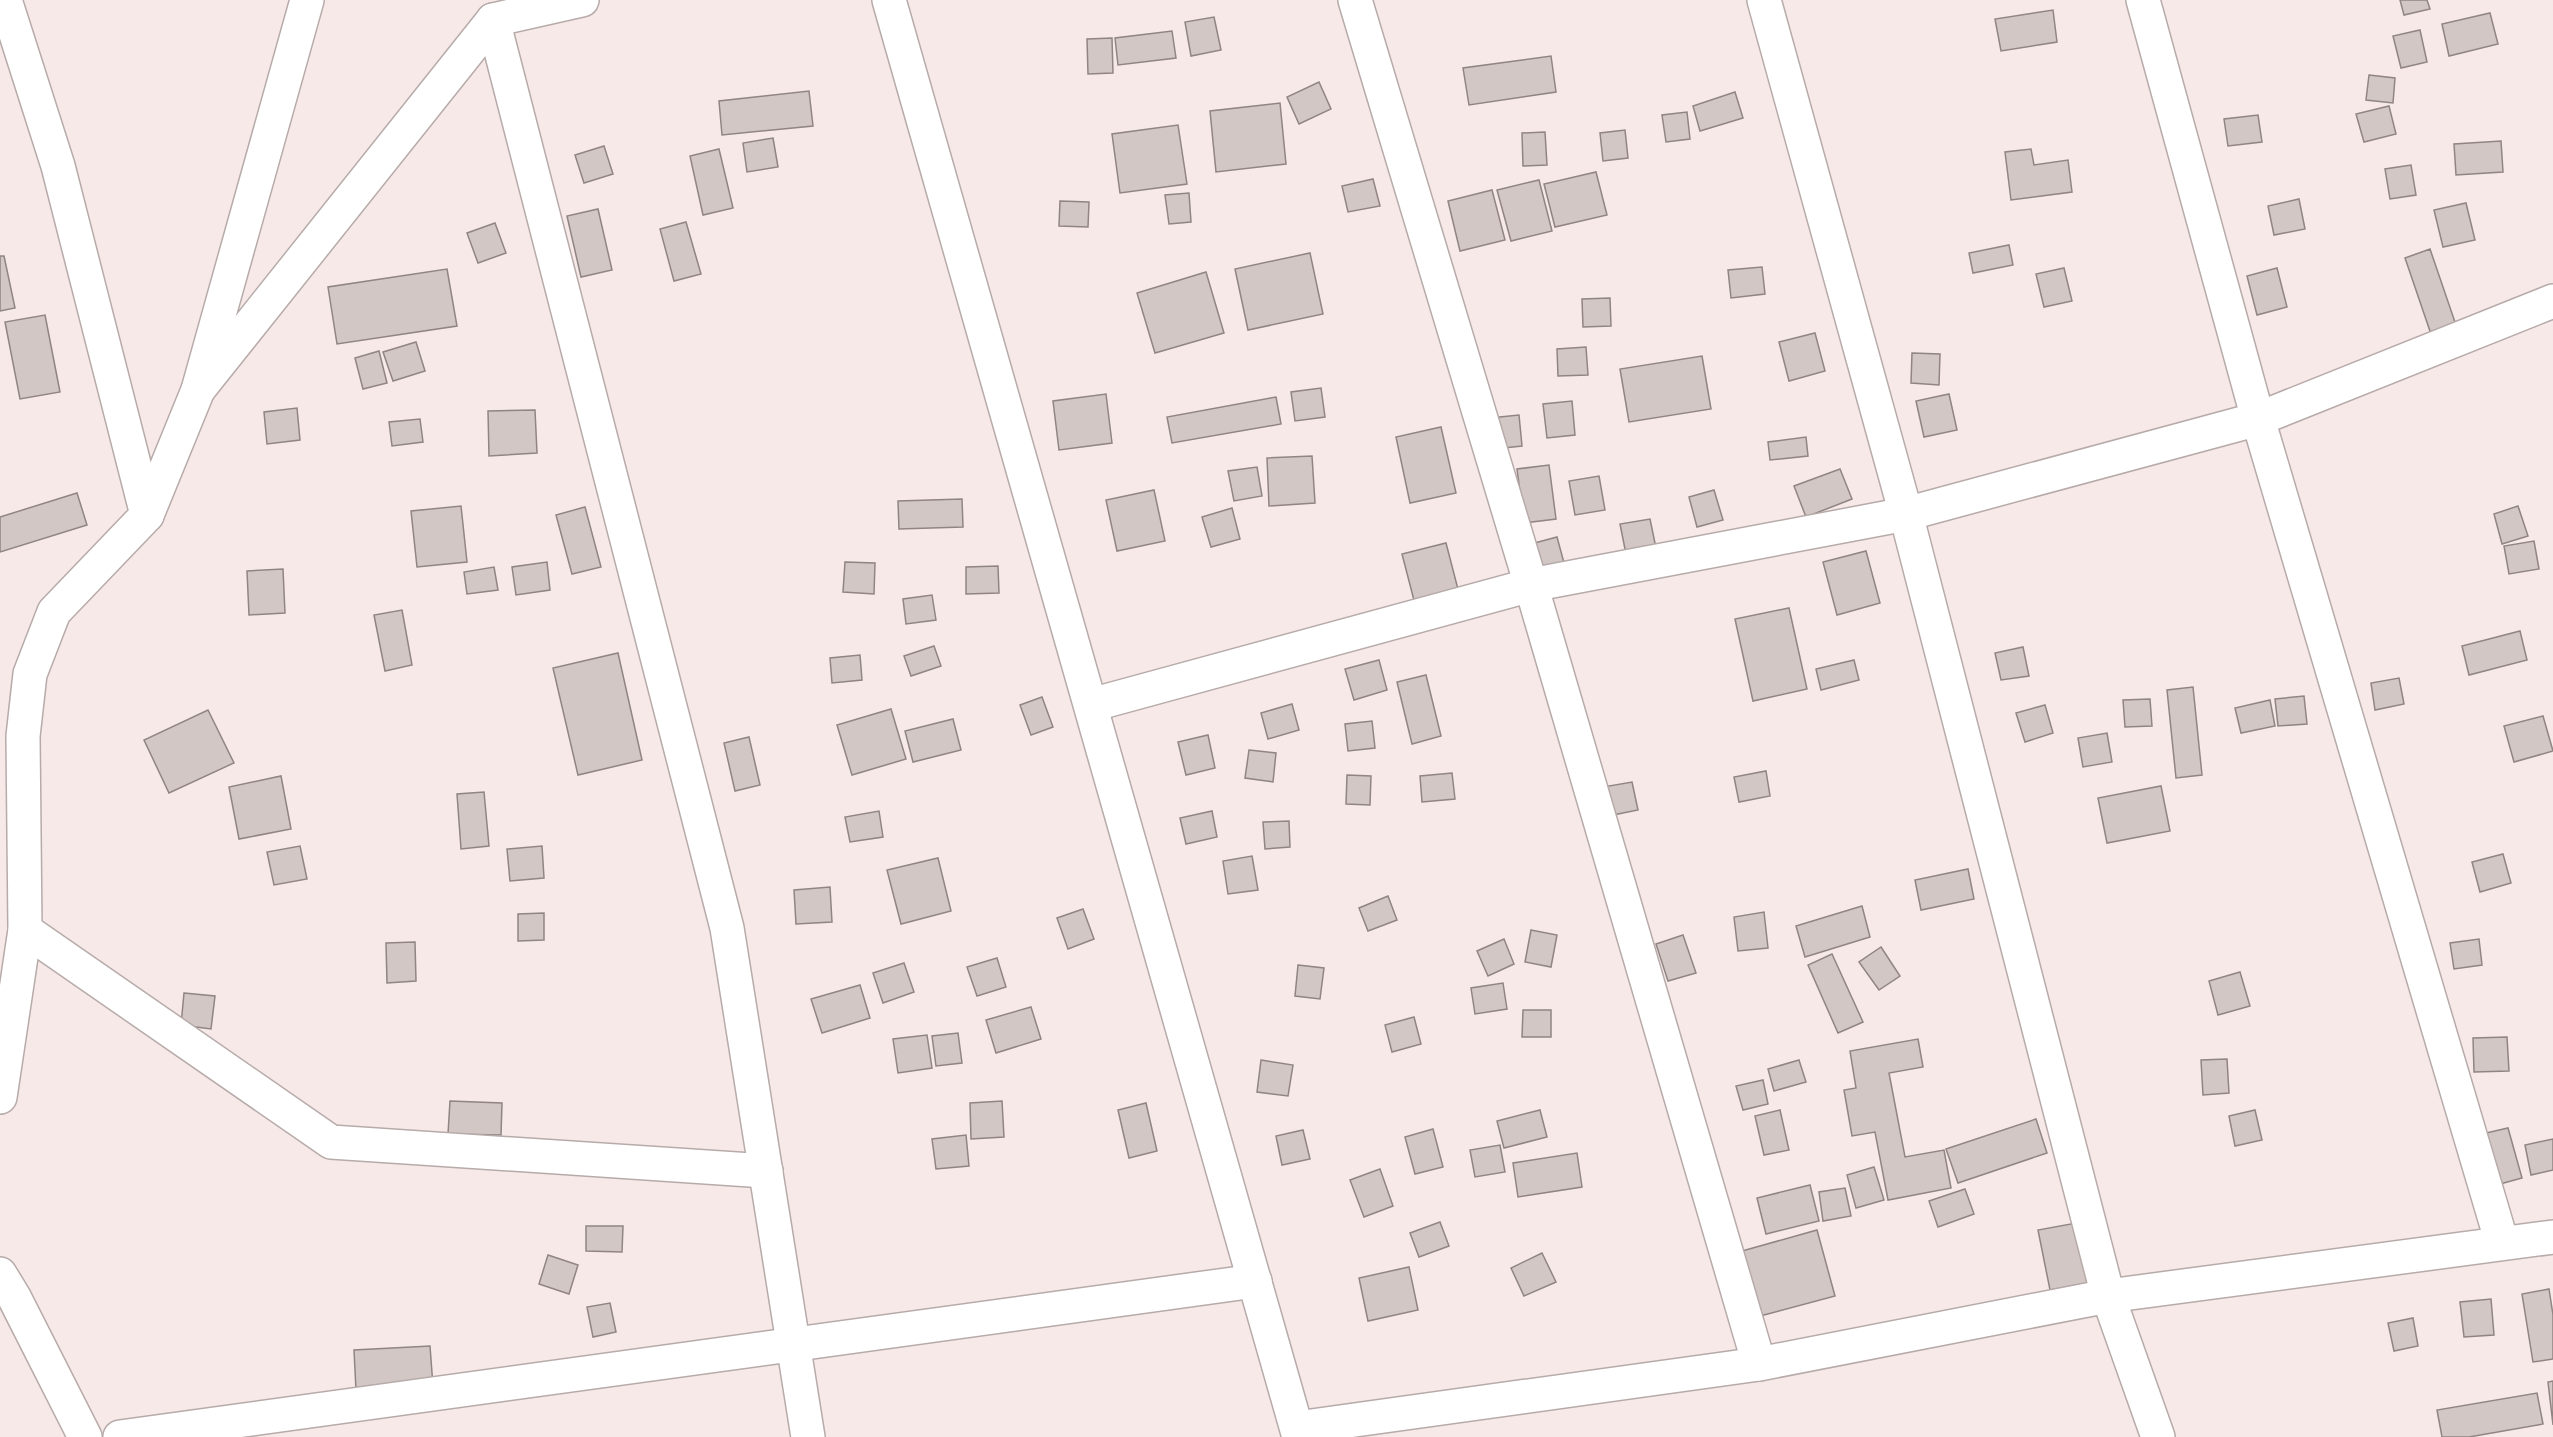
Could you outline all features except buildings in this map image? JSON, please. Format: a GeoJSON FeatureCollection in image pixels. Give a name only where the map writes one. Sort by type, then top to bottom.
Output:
{"type":"FeatureCollection","features":[{"type":"Feature","properties":{"kind":"street"},"geometry":{"type":"LineString","coordinates":[[5,0],[58,166],[147,514]]}},
{"type":"Feature","properties":{"kind":"street"},"geometry":{"type":"LineString","coordinates":[[0,1097],[25,930],[23,736],[30,674],[54,612],[147,514],[198,390],[307,0]]}},
{"type":"Feature","properties":{"kind":"street"},"geometry":{"type":"LineString","coordinates":[[198,390],[493,20],[582,0]]}},
{"type":"Feature","properties":{"kind":"street"},"geometry":{"type":"LineString","coordinates":[[889,0],[1298,1432],[1759,1364],[2108,1296],[2553,1237]]}},
{"type":"Feature","properties":{"kind":"street"},"geometry":{"type":"LineString","coordinates":[[1355,0],[1531,585],[1759,1364]]}},
{"type":"Feature","properties":{"kind":"street"},"geometry":{"type":"LineString","coordinates":[[1764,0],[1906,514],[2108,1296],[2158,1437]]}},
{"type":"Feature","properties":{"kind":"street"},"geometry":{"type":"LineString","coordinates":[[2143,0],[2258,419],[2502,1243]]}},
{"type":"Feature","properties":{"kind":"street"},"geometry":{"type":"LineString","coordinates":[[493,20],[727,928],[808,1437]]}},
{"type":"Feature","properties":{"kind":"street"},"geometry":{"type":"LineString","coordinates":[[1091,705],[1531,585],[1906,514],[2258,419],[2553,301]]}},
{"type":"Feature","properties":{"kind":"street"},"geometry":{"type":"LineString","coordinates":[[25,930],[332,1142],[766,1171]]}},
{"type":"Feature","properties":{"kind":"street"},"geometry":{"type":"LineString","coordinates":[[0,1274],[85,1437]]}},
{"type":"Feature","properties":{"kind":"street"},"geometry":{"type":"LineString","coordinates":[[120,1437],[1255,1281]]}}]}
